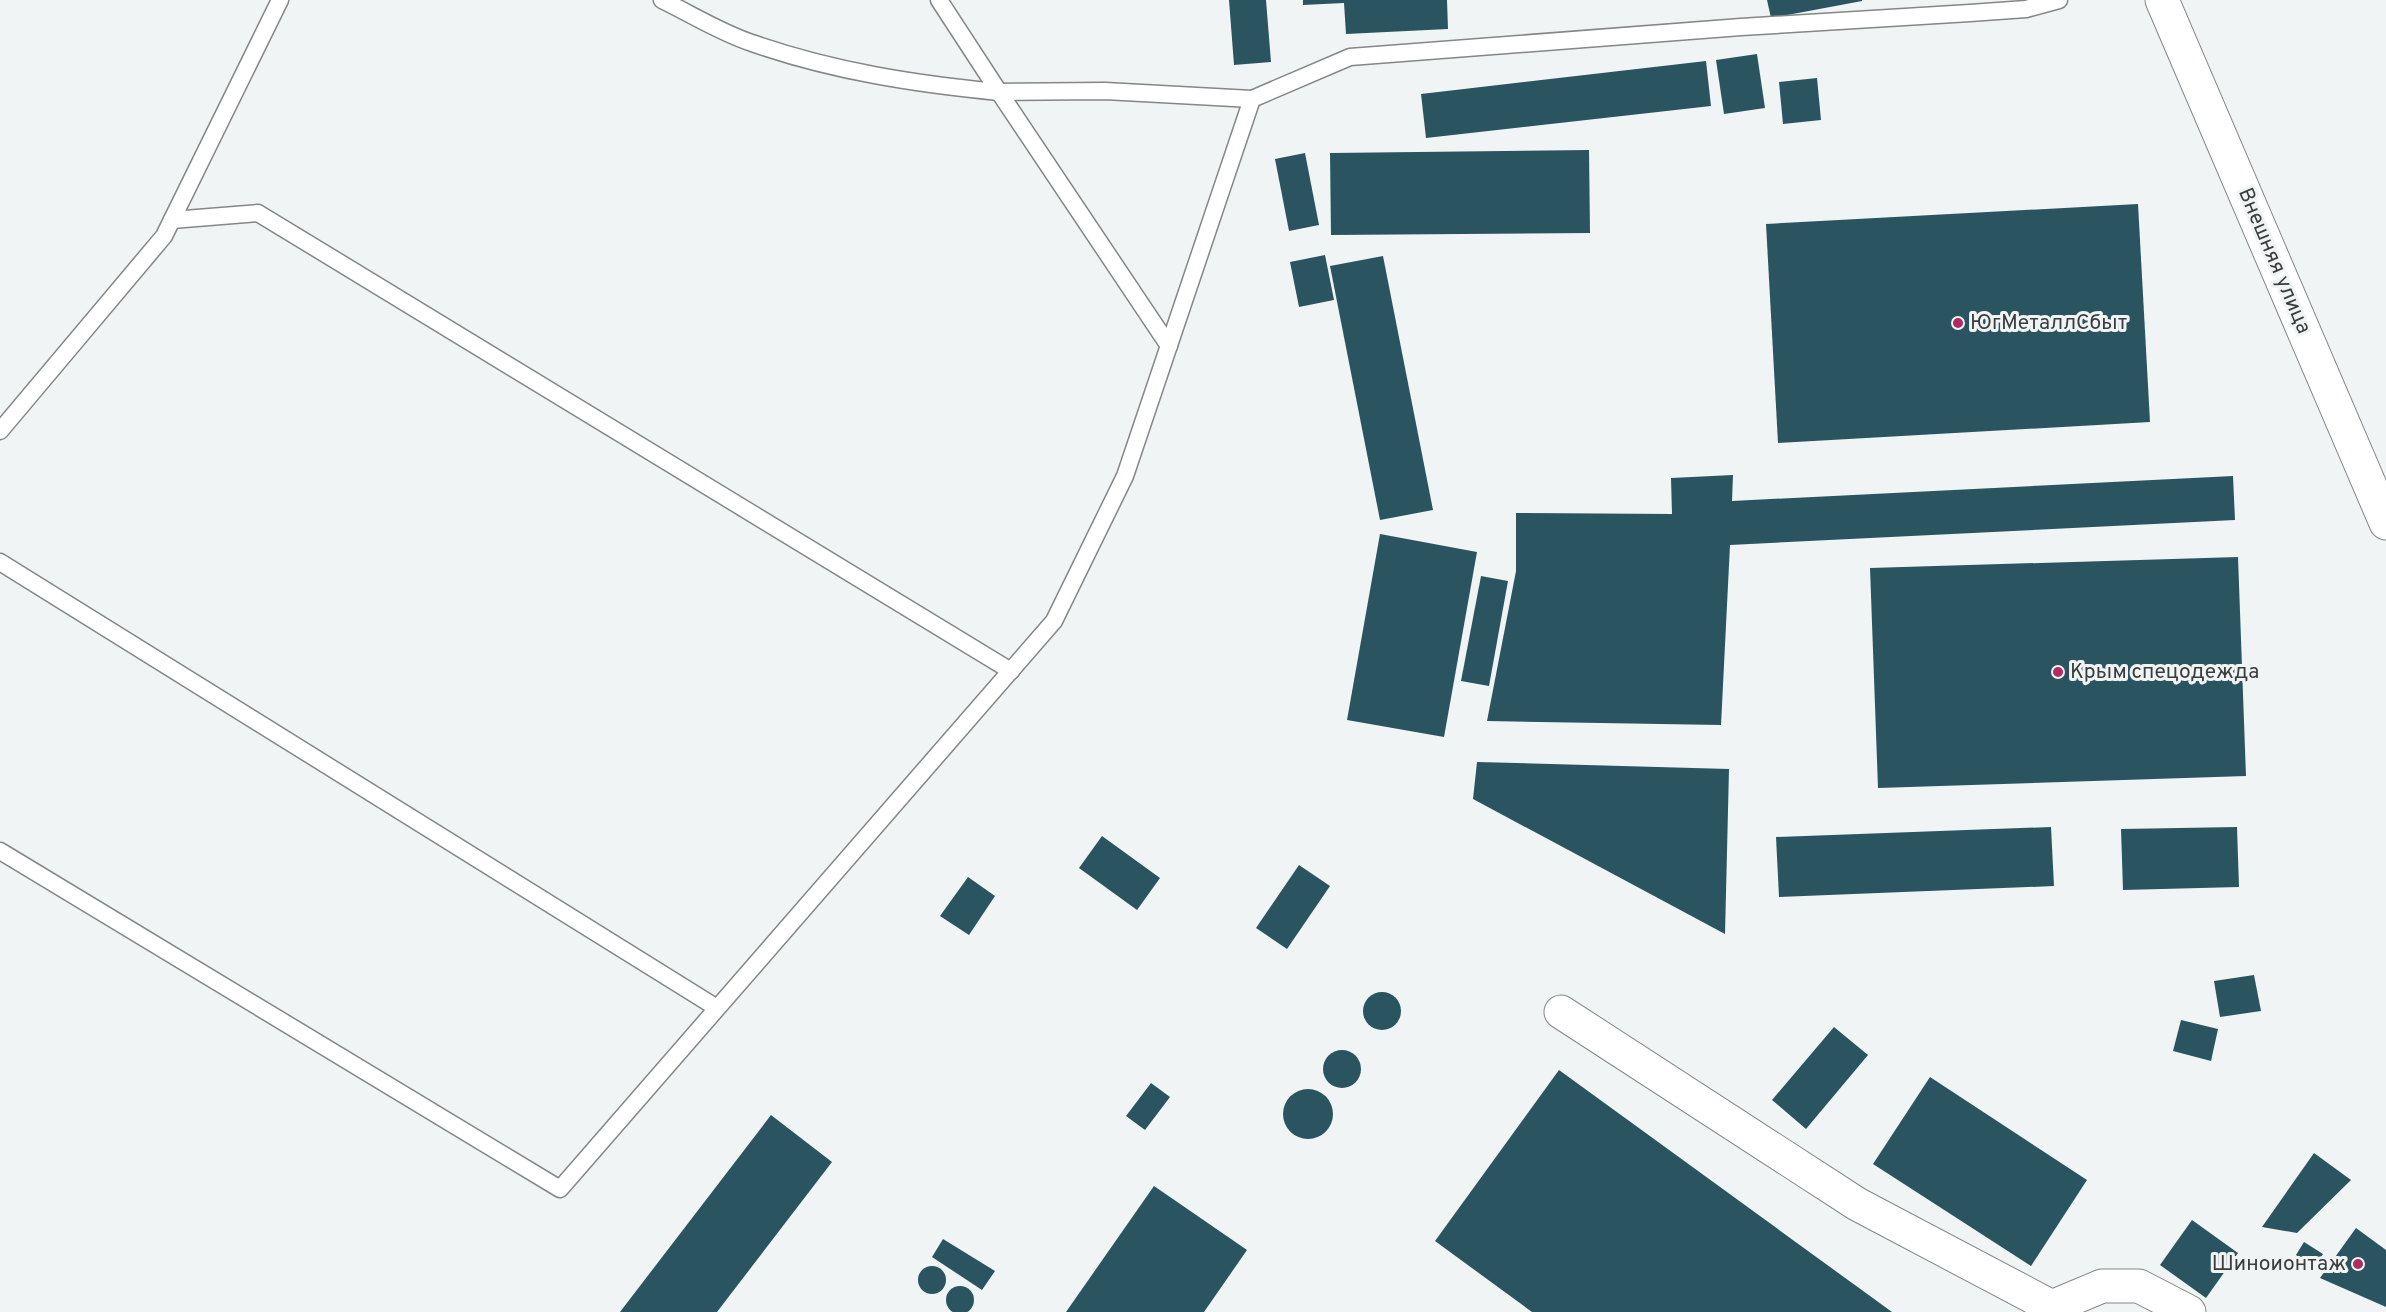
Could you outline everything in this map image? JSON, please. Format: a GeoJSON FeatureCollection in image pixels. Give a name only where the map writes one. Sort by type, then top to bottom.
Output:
{"type":"FeatureCollection","features":[{"type":"Feature","properties":{"kind":"street","name":"Внешняя улица"},"geometry":{"type":"LineString","coordinates":[[2163,0],[2386,523]]}},
{"type":"Feature","properties":{"kind":"street"},"geometry":{"type":"LineString","coordinates":[[1561,1012],[1857,1204],[2052,1307],[2102,1286],[2139,1286],[2189,1312]]}},
{"type":"Feature","properties":{"kind":"lane"},"geometry":{"type":"LineString","coordinates":[[0,431],[164,236],[280,0]]}},
{"type":"Feature","properties":{"kind":"lane"},"geometry":{"type":"LineString","coordinates":[[662,0],[751,43],[852,71],[940,86],[999,92],[1105,91],[1252,99],[1350,57],[1741,27],[2026,9],[2059,0]]}},
{"type":"Feature","properties":{"kind":"lane"},"geometry":{"type":"LineString","coordinates":[[939,0],[1169,346]]}},
{"type":"Feature","properties":{"kind":"lane"},"geometry":{"type":"LineString","coordinates":[[0,851],[560,1189],[1054,621],[1125,476],[1252,99]]}},
{"type":"Feature","properties":{"kind":"lane"},"geometry":{"type":"LineString","coordinates":[[172,220],[258,213],[1011,671]]}},
{"type":"Feature","properties":{"kind":"lane"},"geometry":{"type":"LineString","coordinates":[[0,562],[717,1008]]}},
{"type":"Feature","properties":{"kind":"building"},"geometry":{"type":"Polygon","coordinates":[[[1229,0],[1266,0],[1271,62],[1234,65],[1229,0]]]}},
{"type":"Feature","properties":{"kind":"building"},"geometry":{"type":"Polygon","coordinates":[[[1303,0],[1447,0],[1448,29],[1346,34],[1344,3],[1303,5],[1303,0]]]}},
{"type":"Feature","properties":{"kind":"building"},"geometry":{"type":"Polygon","coordinates":[[[1767,0],[1862,0],[1862,1],[1771,18],[1767,0]]]}},
{"type":"Feature","properties":{"kind":"building"},"geometry":{"type":"Polygon","coordinates":[[[1757,54],[1765,108],[1724,114],[1716,60],[1757,54]]]}},
{"type":"Feature","properties":{"kind":"building"},"geometry":{"type":"Polygon","coordinates":[[[1706,61],[1711,106],[1426,138],[1421,94],[1706,61]]]}},
{"type":"Feature","properties":{"kind":"building"},"geometry":{"type":"Polygon","coordinates":[[[1817,78],[1821,120],[1783,124],[1779,82],[1817,78]]]}},
{"type":"Feature","properties":{"kind":"building"},"geometry":{"type":"Polygon","coordinates":[[[1589,150],[1590,233],[1331,235],[1330,153],[1589,150]]]}},
{"type":"Feature","properties":{"kind":"building"},"geometry":{"type":"Polygon","coordinates":[[[1305,153],[1319,225],[1289,231],[1275,159],[1305,153]]]}},
{"type":"Feature","properties":{"kind":"building","name":"ЮгМеталлСбыт"},"geometry":{"type":"Polygon","coordinates":[[[2138,204],[2150,422],[1778,443],[1766,224],[2138,204]]]}},
{"type":"Feature","properties":{"kind":"building"},"geometry":{"type":"Polygon","coordinates":[[[1325,255],[1334,300],[1299,307],[1290,262],[1325,255]]]}},
{"type":"Feature","properties":{"kind":"building"},"geometry":{"type":"Polygon","coordinates":[[[1383,256],[1433,510],[1380,520],[1330,266],[1383,256]]]}},
{"type":"Feature","properties":{"kind":"building"},"geometry":{"type":"Polygon","coordinates":[[[1733,475],[1732,501],[2233,476],[2235,520],[1730,545],[1721,725],[1487,721],[1516,571],[1516,513],[1672,514],[1671,478],[1733,475]]]}},
{"type":"Feature","properties":{"kind":"building"},"geometry":{"type":"Polygon","coordinates":[[[1380,534],[1477,552],[1444,737],[1347,720],[1380,534]]]}},
{"type":"Feature","properties":{"kind":"building","name":"Крым спецодежда"},"geometry":{"type":"Polygon","coordinates":[[[2238,557],[2246,776],[1878,788],[1870,568],[2238,557]]]}},
{"type":"Feature","properties":{"kind":"building"},"geometry":{"type":"Polygon","coordinates":[[[1481,576],[1508,581],[1489,686],[1461,681],[1481,576]]]}},
{"type":"Feature","properties":{"kind":"building"},"geometry":{"type":"Polygon","coordinates":[[[1477,762],[1729,769],[1725,934],[1473,799],[1477,762]]]}},
{"type":"Feature","properties":{"kind":"building"},"geometry":{"type":"Polygon","coordinates":[[[2051,827],[2054,886],[1779,897],[1776,837],[2051,827]]]}},
{"type":"Feature","properties":{"kind":"building"},"geometry":{"type":"Polygon","coordinates":[[[2237,827],[2239,887],[2123,890],[2121,829],[2237,827]]]}},
{"type":"Feature","properties":{"kind":"building"},"geometry":{"type":"Polygon","coordinates":[[[1102,836],[1160,878],[1137,910],[1079,868],[1102,836]]]}},
{"type":"Feature","properties":{"kind":"building"},"geometry":{"type":"Polygon","coordinates":[[[1299,865],[1330,886],[1287,949],[1256,928],[1299,865]]]}},
{"type":"Feature","properties":{"kind":"building"},"geometry":{"type":"Polygon","coordinates":[[[968,877],[995,896],[969,935],[940,916],[968,877]]]}},
{"type":"Feature","properties":{"kind":"building"},"geometry":{"type":"Polygon","coordinates":[[[2254,975],[2261,1011],[2220,1017],[2214,981],[2254,975]]]}},
{"type":"Feature","properties":{"kind":"building"},"geometry":{"type":"Polygon","coordinates":[[[1382,992],[1396,997],[1401,1011],[1396,1025],[1382,1030],[1368,1025],[1363,1011],[1368,997],[1382,992]]]}},
{"type":"Feature","properties":{"kind":"building"},"geometry":{"type":"Polygon","coordinates":[[[2181,1020],[2218,1029],[2211,1061],[2173,1051],[2181,1020]]]}},
{"type":"Feature","properties":{"kind":"building"},"geometry":{"type":"Polygon","coordinates":[[[1834,1027],[1868,1055],[1806,1129],[1772,1100],[1834,1027]]]}},
{"type":"Feature","properties":{"kind":"building"},"geometry":{"type":"Polygon","coordinates":[[[1342,1050],[1356,1055],[1361,1069],[1356,1083],[1342,1088],[1328,1083],[1323,1069],[1328,1055],[1342,1050]]]}},
{"type":"Feature","properties":{"kind":"building"},"geometry":{"type":"Polygon","coordinates":[[[1559,1070],[1892,1312],[1532,1312],[1435,1241],[1559,1070]]]}},
{"type":"Feature","properties":{"kind":"building"},"geometry":{"type":"Polygon","coordinates":[[[1930,1077],[2087,1180],[2031,1266],[1873,1164],[1930,1077]]]}},
{"type":"Feature","properties":{"kind":"building"},"geometry":{"type":"Polygon","coordinates":[[[1151,1083],[1170,1097],[1145,1130],[1126,1116],[1151,1083]]]}},
{"type":"Feature","properties":{"kind":"building"},"geometry":{"type":"Polygon","coordinates":[[[1303,1089],[1313,1089],[1326,1096],[1333,1109],[1333,1119],[1326,1132],[1313,1139],[1303,1139],[1294,1135],[1287,1128],[1283,1119],[1283,1109],[1287,1100],[1294,1093],[1303,1089]]]}},
{"type":"Feature","properties":{"kind":"building"},"geometry":{"type":"Polygon","coordinates":[[[771,1115],[832,1162],[717,1312],[620,1312],[771,1115]]]}},
{"type":"Feature","properties":{"kind":"building"},"geometry":{"type":"Polygon","coordinates":[[[2314,1153],[2351,1180],[2297,1233],[2262,1227],[2314,1153]]]}},
{"type":"Feature","properties":{"kind":"building"},"geometry":{"type":"Polygon","coordinates":[[[1154,1186],[1247,1250],[1204,1312],[1066,1312],[1154,1186]]]}},
{"type":"Feature","properties":{"kind":"building"},"geometry":{"type":"Polygon","coordinates":[[[2192,1220],[2238,1253],[2206,1298],[2160,1265],[2192,1220]]]}},
{"type":"Feature","properties":{"kind":"building","name":"Шиноионтаж"},"geometry":{"type":"Polygon","coordinates":[[[2356,1228],[2386,1250],[2386,1307],[2320,1278],[2356,1228]]]}},
{"type":"Feature","properties":{"kind":"building"},"geometry":{"type":"Polygon","coordinates":[[[943,1239],[995,1271],[982,1290],[932,1257],[943,1239]]]}},
{"type":"Feature","properties":{"kind":"building"},"geometry":{"type":"Polygon","coordinates":[[[2304,1242],[2323,1254],[2314,1268],[2296,1255],[2304,1242]]]}},
{"type":"Feature","properties":{"kind":"building"},"geometry":{"type":"Polygon","coordinates":[[[932,1266],[942,1270],[946,1280],[942,1290],[932,1294],[922,1290],[918,1280],[922,1270],[932,1266]]]}},
{"type":"Feature","properties":{"kind":"building"},"geometry":{"type":"Polygon","coordinates":[[[960,1286],[970,1290],[974,1300],[970,1310],[960,1314],[950,1310],[946,1300],[950,1290],[960,1286]]]}},
{"type":"Feature","properties":{"kind":"place","name":"ЮгМеталлСбыт"},"geometry":{"type":"Point","coordinates":[1958,323]}},
{"type":"Feature","properties":{"kind":"place","name":"Крым спецодежда"},"geometry":{"type":"Point","coordinates":[2058,672]}},
{"type":"Feature","properties":{"kind":"place","name":"Шиноионтаж"},"geometry":{"type":"Point","coordinates":[2358,1264]}}]}
